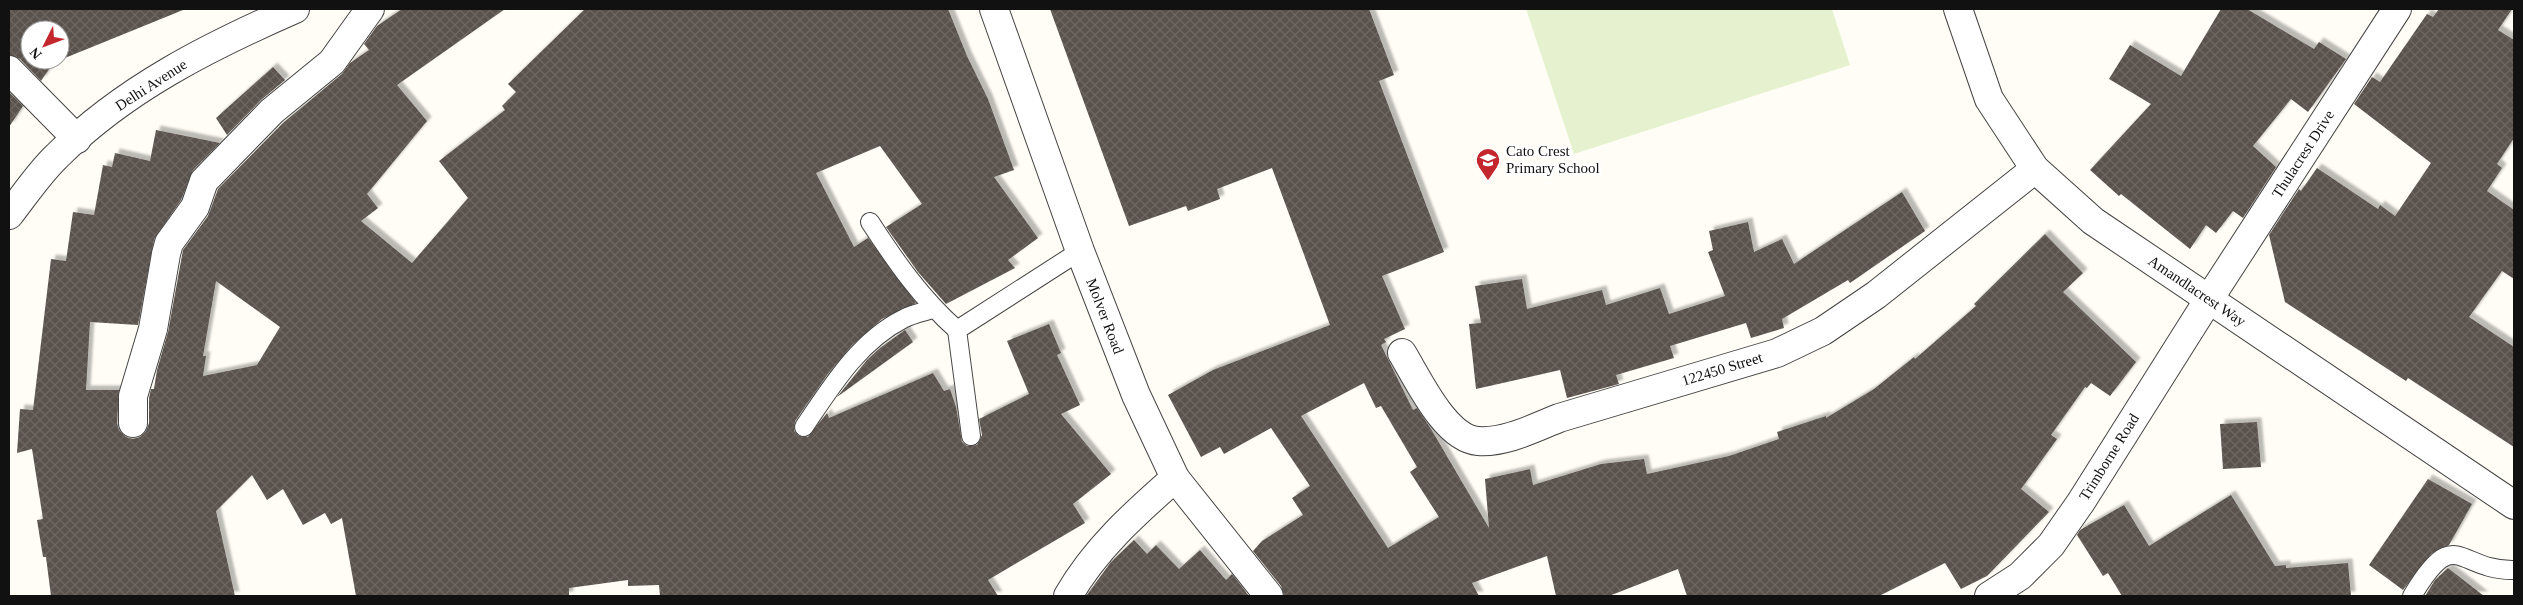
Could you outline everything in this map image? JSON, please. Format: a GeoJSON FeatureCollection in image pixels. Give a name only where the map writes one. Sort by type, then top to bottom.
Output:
{"type":"FeatureCollection","features":[{"type":"Feature","properties":{"kind":"street","name":"Delhi Avenue"},"geometry":{"type":"LineString","coordinates":[[9,215],[56,156],[124,98],[223,40],[295,9]]}},
{"type":"Feature","properties":{"kind":"street"},"geometry":{"type":"LineString","coordinates":[[133,423],[133,396],[153,329],[169,242],[196,207],[204,181],[272,111],[332,62],[370,9]]}},
{"type":"Feature","properties":{"kind":"street","name":"Molver Road"},"geometry":{"type":"LineString","coordinates":[[994,9],[1080,251],[1136,395],[1175,478],[1269,596]]}},
{"type":"Feature","properties":{"kind":"street","name":"Amandlacrest Way"},"geometry":{"type":"LineString","coordinates":[[1958,9],[1989,99],[2035,169],[2093,221],[2514,505]]}},
{"type":"Feature","properties":{"kind":"street","name":"Thulacrest Drive"},"geometry":{"type":"LineString","coordinates":[[2209,299],[2397,9]]}},
{"type":"Feature","properties":{"kind":"street"},"geometry":{"type":"LineString","coordinates":[[9,70],[77,138]]}},
{"type":"Feature","properties":{"kind":"street","name":"122450 Street"},"geometry":{"type":"LineString","coordinates":[[1402,353],[1437,411],[1455,430],[1477,441],[1506,437],[1527,431],[1559,418],[1777,353],[1823,331],[1876,295],[2035,169]]}},
{"type":"Feature","properties":{"kind":"street","name":"Trimborne Road"},"geometry":{"type":"LineString","coordinates":[[1989,596],[2020,576],[2051,545],[2081,502],[2209,299]]}},
{"type":"Feature","properties":{"kind":"street"},"geometry":{"type":"LineString","coordinates":[[1068,596],[1095,555],[1123,524],[1175,478]]}},
{"type":"Feature","properties":{"kind":"lane"},"geometry":{"type":"LineString","coordinates":[[870,222],[905,276],[933,309],[957,330],[971,436]]}},
{"type":"Feature","properties":{"kind":"lane"},"geometry":{"type":"LineString","coordinates":[[957,330],[1080,251]]}},
{"type":"Feature","properties":{"kind":"lane"},"geometry":{"type":"LineString","coordinates":[[804,426],[833,383],[855,357],[903,319],[933,309]]}},
{"type":"Feature","properties":{"kind":"lane"},"geometry":{"type":"LineString","coordinates":[[2412,596],[2424,576],[2436,562],[2452,554],[2461,555],[2491,566],[2514,570]]}},
{"type":"Feature","properties":{"kind":"green space"},"geometry":{"type":"Polygon","coordinates":[[[1526,9],[1832,9],[1850,65],[1574,154],[1526,9]]]}},
{"type":"Feature","properties":{"kind":"building"},"geometry":{"type":"Polygon","coordinates":[[[9,9],[183,10],[70,56],[70,20],[20,20],[20,59],[9,55],[9,9]]]}},
{"type":"Feature","properties":{"kind":"building"},"geometry":{"type":"Polygon","coordinates":[[[402,9],[505,9],[397,85],[427,121],[367,194],[378,208],[361,221],[412,263],[468,198],[439,161],[505,110],[502,106],[516,92],[508,84],[585,9],[948,9],[967,56],[988,99],[1014,170],[994,177],[1038,238],[1008,260],[1015,268],[946,304],[918,272],[886,227],[922,204],[880,146],[816,173],[854,247],[868,238],[916,303],[882,319],[852,345],[827,375],[795,421],[794,431],[799,436],[808,437],[827,413],[829,418],[933,373],[944,391],[950,389],[956,407],[962,442],[967,446],[977,445],[982,435],[979,419],[1029,394],[1007,341],[1049,324],[1061,353],[1057,355],[1080,405],[1061,414],[1111,474],[1073,504],[1085,523],[988,580],[998,596],[660,596],[659,585],[628,586],[628,580],[569,588],[569,596],[356,596],[342,518],[331,524],[325,513],[303,525],[283,489],[267,500],[252,475],[216,511],[235,596],[51,596],[46,557],[43,557],[37,520],[43,519],[32,449],[17,453],[20,409],[33,410],[51,259],[66,261],[73,212],[94,215],[103,165],[112,167],[115,153],[150,161],[156,130],[220,143],[193,170],[181,200],[154,239],[138,325],[90,322],[86,390],[119,390],[117,423],[119,430],[126,437],[133,439],[140,437],[146,431],[149,423],[149,398],[151,389],[154,389],[157,370],[168,332],[183,250],[208,216],[218,189],[283,123],[342,74],[350,63],[369,50],[364,44],[377,26],[402,9]],[[216,281],[203,356],[206,356],[203,376],[257,365],[280,327],[216,281]]]}},
{"type":"Feature","properties":{"kind":"building"},"geometry":{"type":"Polygon","coordinates":[[[1050,9],[1369,9],[1394,75],[1379,81],[1444,252],[1382,276],[1405,329],[1384,339],[1386,342],[1381,345],[1413,410],[1417,408],[1431,429],[1489,528],[1485,479],[1530,469],[1533,485],[1601,464],[1644,459],[1647,474],[1729,456],[1779,439],[1777,432],[1826,416],[1826,418],[1874,389],[1914,357],[1915,359],[1976,306],[1974,304],[2045,234],[2083,273],[2063,292],[2136,362],[2110,396],[2091,383],[2087,388],[2085,387],[2051,435],[2057,439],[2021,489],[2049,512],[1987,576],[1961,589],[1945,563],[1879,596],[1687,596],[1678,569],[1609,596],[1556,596],[1547,556],[1472,583],[1479,596],[1284,596],[1281,586],[1253,551],[1262,541],[1303,515],[1292,498],[1310,486],[1271,428],[1224,454],[1220,447],[1201,457],[1168,395],[1213,370],[1330,325],[1272,168],[1217,189],[1220,199],[1188,211],[1186,206],[1129,226],[1050,9]],[[1364,383],[1301,416],[1388,548],[1439,517],[1410,472],[1417,467],[1381,406],[1376,408],[1364,383]]]}},
{"type":"Feature","properties":{"kind":"building"},"geometry":{"type":"Polygon","coordinates":[[[2221,9],[2247,9],[2314,49],[2319,42],[2346,59],[2308,112],[2291,99],[2253,146],[2276,167],[2243,218],[2233,211],[2216,233],[2206,225],[2190,249],[2121,194],[2119,196],[2090,170],[2151,104],[2109,79],[2130,45],[2181,76],[2221,9]]]}},
{"type":"Feature","properties":{"kind":"building"},"geometry":{"type":"Polygon","coordinates":[[[2439,9],[2512,9],[2498,30],[2514,40],[2514,138],[2497,164],[2502,168],[2487,191],[2514,210],[2514,279],[2502,271],[2469,317],[2514,347],[2514,447],[2408,378],[2406,381],[2285,302],[2269,235],[2299,189],[2301,191],[2317,168],[2378,209],[2380,205],[2395,216],[2431,163],[2354,104],[2372,77],[2380,82],[2427,14],[2433,17],[2439,9]]]}},
{"type":"Feature","properties":{"kind":"building"},"geometry":{"type":"Polygon","coordinates":[[[273,67],[285,80],[261,100],[227,135],[216,118],[273,67]]]}},
{"type":"Feature","properties":{"kind":"building"},"geometry":{"type":"Polygon","coordinates":[[[30,70],[49,70],[41,81],[30,70]]]}},
{"type":"Feature","properties":{"kind":"building"},"geometry":{"type":"Polygon","coordinates":[[[9,92],[23,106],[9,127],[9,92]]]}},
{"type":"Feature","properties":{"kind":"building"},"geometry":{"type":"Polygon","coordinates":[[[1902,192],[1925,231],[1850,283],[1848,280],[1782,319],[1784,328],[1751,338],[1746,323],[1670,346],[1674,358],[1616,375],[1619,384],[1567,398],[1560,370],[1476,389],[1469,324],[1481,323],[1475,286],[1522,279],[1527,309],[1602,290],[1606,305],[1660,288],[1669,314],[1725,296],[1708,252],[1713,250],[1709,231],[1748,222],[1754,252],[1782,239],[1794,264],[1902,192]]]}},
{"type":"Feature","properties":{"kind":"building"},"geometry":{"type":"Polygon","coordinates":[[[905,330],[913,342],[837,397],[867,360],[905,330]]]}},
{"type":"Feature","properties":{"kind":"building"},"geometry":{"type":"Polygon","coordinates":[[[2257,422],[2261,467],[2223,469],[2220,424],[2257,422]]]}},
{"type":"Feature","properties":{"kind":"building"},"geometry":{"type":"Polygon","coordinates":[[[2428,479],[2472,504],[2449,545],[2431,554],[2403,590],[2369,565],[2428,479]]]}},
{"type":"Feature","properties":{"kind":"building"},"geometry":{"type":"Polygon","coordinates":[[[2231,495],[2275,566],[2286,565],[2286,568],[2348,563],[2351,596],[2122,596],[2108,573],[2103,576],[2077,535],[2080,530],[2124,505],[2149,546],[2231,495]]]}},
{"type":"Feature","properties":{"kind":"building"},"geometry":{"type":"Polygon","coordinates":[[[1134,540],[1147,554],[1156,545],[1179,569],[1200,550],[1226,580],[1232,574],[1249,596],[1086,596],[1111,562],[1134,540]]]}},
{"type":"Feature","properties":{"kind":"building"},"geometry":{"type":"Polygon","coordinates":[[[2448,568],[2484,596],[2425,596],[2435,580],[2448,568]]]}},
{"type":"Feature","properties":{"kind":"place","name":"Cato Crest Primary School"},"geometry":{"type":"Point","coordinates":[1488,181]}}]}
